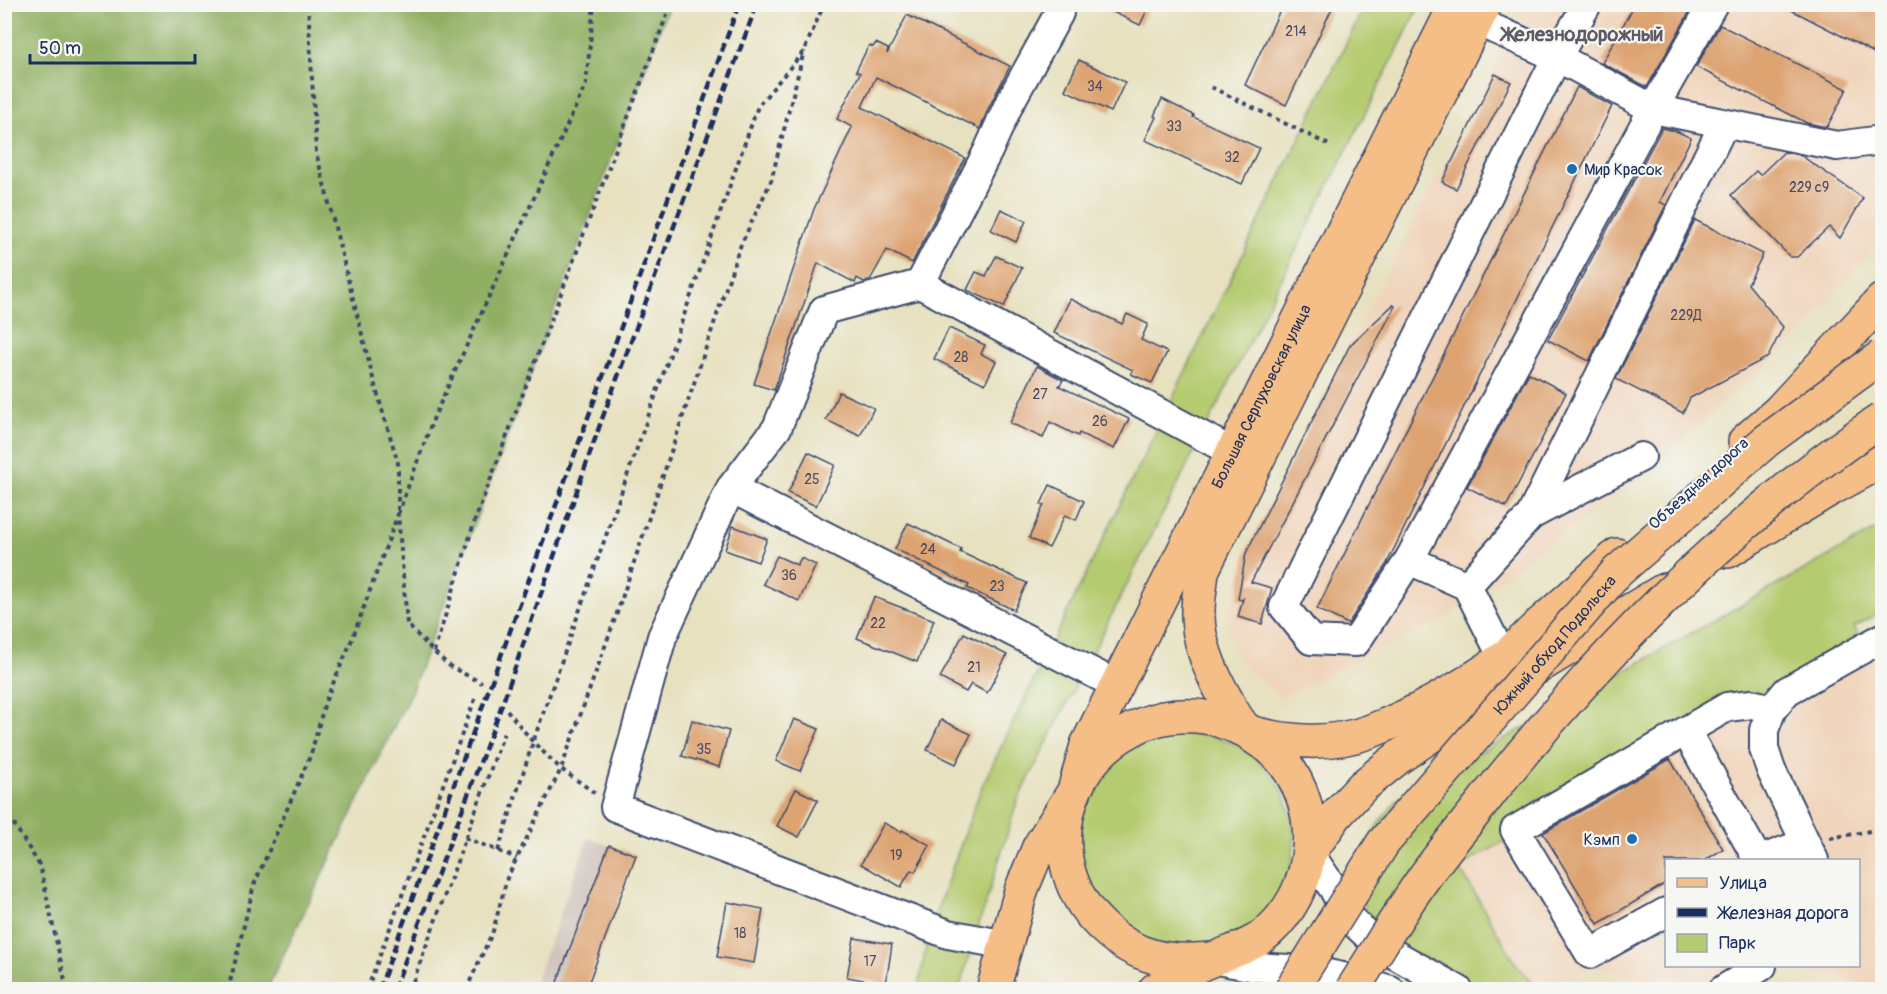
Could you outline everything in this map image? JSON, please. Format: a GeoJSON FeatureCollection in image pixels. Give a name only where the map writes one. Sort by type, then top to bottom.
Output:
{"type":"FeatureCollection","features":[{"type":"Feature","properties":{"kind":"main road","name":"Большая Серпуховская улица"},"geometry":{"type":"LineString","coordinates":[[1074,791],[1087,745],[1232,452],[1472,10]]}},
{"type":"Feature","properties":{"kind":"main road","name":"Большая Серпуховская улица"},"geometry":{"type":"LineString","coordinates":[[1247,731],[1227,702],[1203,647],[1198,613],[1202,571],[1472,10]]}},
{"type":"Feature","properties":{"kind":"main road","name":"Объездная дорога"},"geometry":{"type":"LineString","coordinates":[[1247,731],[1289,740],[1329,742],[1369,732],[1427,707],[1503,658],[1779,411],[1882,300]]}},
{"type":"Feature","properties":{"kind":"main road","name":"Южный обход Подольска"},"geometry":{"type":"LineString","coordinates":[[1291,990],[1383,843],[1617,573],[1766,441],[1882,356]]}},
{"type":"Feature","properties":{"kind":"main road"},"geometry":{"type":"LineString","coordinates":[[1352,990],[1423,878],[1522,754],[1625,636],[1726,540],[1834,452],[1882,419]]}},
{"type":"Feature","properties":{"kind":"main road"},"geometry":{"type":"LineString","coordinates":[[1309,853],[1336,815],[1363,786],[1399,757],[1487,698],[1827,490],[1882,461]]}},
{"type":"Feature","properties":{"kind":"main road"},"geometry":{"type":"LineString","coordinates":[[993,990],[1022,888],[1039,846],[1088,765],[1108,744],[1133,728],[1161,719],[1190,716],[1219,720],[1247,731],[1270,748],[1289,770],[1303,796],[1310,824],[1309,853],[1302,883],[1288,910],[1267,933],[1241,950],[1212,959],[1155,990]]}},
{"type":"Feature","properties":{"kind":"main road"},"geometry":{"type":"LineString","coordinates":[[1074,791],[1065,823],[1065,856],[1074,889],[1092,917],[1116,940],[1146,955],[1178,962],[1212,959]]}},
{"type":"Feature","properties":{"kind":"lane"},"geometry":{"type":"LineString","coordinates":[[1587,4],[1557,57],[1284,607],[1311,640],[1356,642],[1409,560],[1653,109],[1713,4]]}},
{"type":"Feature","properties":{"kind":"lane"},"geometry":{"type":"LineString","coordinates":[[1472,10],[1653,109],[1837,146],[1882,140]]}},
{"type":"Feature","properties":{"kind":"lane"},"geometry":{"type":"LineString","coordinates":[[920,284],[983,161],[1009,104],[1059,13]]}},
{"type":"Feature","properties":{"kind":"lane"},"geometry":{"type":"LineString","coordinates":[[1467,586],[1531,515],[1724,124]]}},
{"type":"Feature","properties":{"kind":"lane"},"geometry":{"type":"LineString","coordinates":[[1007,945],[948,934],[615,807],[662,637],[730,488],[777,429],[824,310],[920,284],[1232,452]]}},
{"type":"Feature","properties":{"kind":"lane"},"geometry":{"type":"LineString","coordinates":[[1531,515],[1641,457]]}},
{"type":"Feature","properties":{"kind":"lane"},"geometry":{"type":"LineString","coordinates":[[730,488],[1117,685]]}},
{"type":"Feature","properties":{"kind":"lane"},"geometry":{"type":"LineString","coordinates":[[1409,560],[1467,586],[1503,658]]}},
{"type":"Feature","properties":{"kind":"lane"},"geometry":{"type":"LineString","coordinates":[[1770,859],[1810,852],[1770,770],[1764,749],[1764,730],[1772,710],[1787,691],[1882,638]]}},
{"type":"Feature","properties":{"kind":"lane"},"geometry":{"type":"LineString","coordinates":[[1665,913],[1590,954],[1515,830],[1727,707],[1752,704],[1772,710]]}},
{"type":"Feature","properties":{"kind":"lane"},"geometry":{"type":"LineString","coordinates":[[1686,731],[1758,859]]}},
{"type":"Feature","properties":{"kind":"lane"},"geometry":{"type":"LineString","coordinates":[[1309,853],[1349,918],[1378,945],[1458,990]]}},
{"type":"Feature","properties":{"kind":"lane"},"geometry":{"type":"LineString","coordinates":[[1212,959],[1255,968],[1308,970],[1358,980],[1390,990]]}},
{"type":"Feature","properties":{"kind":"lane"},"geometry":{"type":"LineString","coordinates":[[1722,989],[1760,967]]}},
{"type":"Feature","properties":{"kind":"path"},"geometry":{"type":"LineString","coordinates":[[308,4],[316,152],[374,382],[398,463],[398,514],[407,624],[451,667],[482,683]]}},
{"type":"Feature","properties":{"kind":"path"},"geometry":{"type":"LineString","coordinates":[[228,990],[254,885],[311,754],[325,702],[351,642],[434,417],[586,84],[594,4]]}},
{"type":"Feature","properties":{"kind":"path"},"geometry":{"type":"LineString","coordinates":[[434,652],[475,520],[671,4]]}},
{"type":"Feature","properties":{"kind":"path"},"geometry":{"type":"LineString","coordinates":[[466,990],[493,931],[507,878],[561,769],[617,613],[739,249],[771,181],[804,51],[824,4]]}},
{"type":"Feature","properties":{"kind":"path"},"geometry":{"type":"LineString","coordinates":[[498,851],[533,742],[758,106],[804,51]]}},
{"type":"Feature","properties":{"kind":"path"},"geometry":{"type":"LineString","coordinates":[[1211,87],[1331,146]]}},
{"type":"Feature","properties":{"kind":"path"},"geometry":{"type":"LineString","coordinates":[[367,990],[475,699]]}},
{"type":"Feature","properties":{"kind":"path"},"geometry":{"type":"LineString","coordinates":[[507,710],[533,742],[561,769],[615,807]]}},
{"type":"Feature","properties":{"kind":"path"},"geometry":{"type":"LineString","coordinates":[[410,990],[504,733]]}},
{"type":"Feature","properties":{"kind":"path"},"geometry":{"type":"LineString","coordinates":[[4,808],[40,866],[67,990]]}},
{"type":"Feature","properties":{"kind":"path"},"geometry":{"type":"LineString","coordinates":[[1810,852],[1882,829]]}},
{"type":"Feature","properties":{"kind":"path"},"geometry":{"type":"LineString","coordinates":[[465,838],[517,858]]}},
{"type":"Feature","properties":{"kind":"shaded area"},"geometry":{"type":"Polygon","coordinates":[[[1527,5],[1882,5],[1882,237],[1802,334],[1626,489],[1447,617],[1281,697],[1251,674],[1231,646],[1229,615],[1245,553],[1350,343],[1527,5]]]}},
{"type":"Feature","properties":{"kind":"shaded area"},"geometry":{"type":"Polygon","coordinates":[[[1882,637],[1882,988],[1790,968],[1751,989],[1673,989],[1592,966],[1552,989],[1540,989],[1518,967],[1459,867],[1882,637]]]}},
{"type":"Feature","properties":{"kind":"shaded area"},"geometry":{"type":"Polygon","coordinates":[[[588,838],[636,855],[586,989],[532,990],[588,838]]]}},
{"type":"Feature","properties":{"kind":"green space"},"geometry":{"type":"Polygon","coordinates":[[[5,4],[669,5],[412,690],[267,989],[5,989],[5,4]]]}},
{"type":"Feature","properties":{"kind":"green space"},"geometry":{"type":"Polygon","coordinates":[[[1365,5],[1420,5],[1017,802],[959,989],[918,990],[929,932],[982,786],[1365,5]]]}},
{"type":"Feature","properties":{"kind":"green space"},"geometry":{"type":"Polygon","coordinates":[[[1882,526],[1882,611],[1854,627],[1865,647],[1730,714],[1459,867],[1518,967],[1540,989],[1474,989],[1371,930],[1362,902],[1363,849],[1380,821],[1399,798],[1882,526]]]}},
{"type":"Feature","properties":{"kind":"green space"},"geometry":{"type":"Polygon","coordinates":[[[1187,733],[1208,735],[1228,741],[1246,751],[1269,772],[1286,799],[1292,819],[1294,840],[1292,861],[1286,881],[1276,899],[1255,922],[1228,939],[1208,945],[1187,947],[1166,945],[1146,939],[1128,929],[1105,908],[1088,881],[1082,861],[1080,840],[1082,819],[1088,799],[1098,781],[1119,758],[1146,741],[1166,735],[1187,733]]]}},
{"type":"Feature","properties":{"kind":"building"},"geometry":{"type":"Polygon","coordinates":[[[1096,4],[1150,4],[1140,25],[1096,4]]]}},
{"type":"Feature","properties":{"kind":"building"},"geometry":{"type":"Polygon","coordinates":[[[1283,4],[1334,4],[1286,105],[1245,85],[1283,4]]]}},
{"type":"Feature","properties":{"kind":"building"},"geometry":{"type":"Polygon","coordinates":[[[1635,4],[1694,4],[1647,87],[1602,63],[1635,4]]]}},
{"type":"Feature","properties":{"kind":"building"},"geometry":{"type":"Polygon","coordinates":[[[1780,4],[1882,4],[1882,57],[1867,49],[1780,4]]]}},
{"type":"Feature","properties":{"kind":"building"},"geometry":{"type":"Polygon","coordinates":[[[907,15],[1010,66],[980,129],[876,77],[862,107],[965,158],[912,263],[887,250],[870,280],[864,282],[857,278],[855,283],[818,263],[774,390],[754,384],[814,209],[852,127],[837,119],[860,73],[856,71],[869,45],[873,47],[876,43],[888,49],[887,54],[907,15]]]}},
{"type":"Feature","properties":{"kind":"building"},"geometry":{"type":"Polygon","coordinates":[[[1720,25],[1847,89],[1827,127],[1807,123],[1696,67],[1720,25]]]}},
{"type":"Feature","properties":{"kind":"building"},"geometry":{"type":"Polygon","coordinates":[[[1079,60],[1125,82],[1111,112],[1065,90],[1079,60]]]}},
{"type":"Feature","properties":{"kind":"building"},"geometry":{"type":"Polygon","coordinates":[[[1495,74],[1511,82],[1456,189],[1442,182],[1495,74]]]}},
{"type":"Feature","properties":{"kind":"building"},"geometry":{"type":"Polygon","coordinates":[[[1577,87],[1612,106],[1386,565],[1348,624],[1317,609],[1577,87]]]}},
{"type":"Feature","properties":{"kind":"building"},"geometry":{"type":"Polygon","coordinates":[[[1162,99],[1194,115],[1193,117],[1259,148],[1242,184],[1145,140],[1162,99]]]}},
{"type":"Feature","properties":{"kind":"building"},"geometry":{"type":"Polygon","coordinates":[[[1662,128],[1691,138],[1660,202],[1666,205],[1589,361],[1548,340],[1662,128]]]}},
{"type":"Feature","properties":{"kind":"building"},"geometry":{"type":"Polygon","coordinates":[[[1784,152],[1800,155],[1863,198],[1840,238],[1829,227],[1797,257],[1790,257],[1731,195],[1756,171],[1760,175],[1784,152]]]}},
{"type":"Feature","properties":{"kind":"building"},"geometry":{"type":"Polygon","coordinates":[[[1001,209],[1026,221],[1016,242],[991,230],[1001,209]]]}},
{"type":"Feature","properties":{"kind":"building"},"geometry":{"type":"Polygon","coordinates":[[[1695,220],[1763,254],[1748,284],[1783,327],[1768,357],[1690,398],[1683,413],[1616,379],[1695,220]]]}},
{"type":"Feature","properties":{"kind":"building"},"geometry":{"type":"Polygon","coordinates":[[[996,256],[1022,268],[1004,307],[967,290],[976,272],[986,276],[996,256]]]}},
{"type":"Feature","properties":{"kind":"building"},"geometry":{"type":"Polygon","coordinates":[[[1070,299],[1122,324],[1127,314],[1148,324],[1141,340],[1167,352],[1152,383],[1131,374],[1133,370],[1054,333],[1070,299]]]}},
{"type":"Feature","properties":{"kind":"building"},"geometry":{"type":"Polygon","coordinates":[[[1393,305],[1395,306],[1251,582],[1272,588],[1262,624],[1238,617],[1243,599],[1238,599],[1246,553],[1350,345],[1393,305]]]}},
{"type":"Feature","properties":{"kind":"building"},"geometry":{"type":"Polygon","coordinates":[[[949,328],[985,345],[981,354],[996,361],[985,384],[934,359],[949,328]]]}},
{"type":"Feature","properties":{"kind":"building"},"geometry":{"type":"Polygon","coordinates":[[[1037,366],[1063,380],[1059,386],[1129,419],[1114,449],[1079,433],[1078,436],[1050,422],[1043,438],[1010,423],[1037,366]]]}},
{"type":"Feature","properties":{"kind":"building"},"geometry":{"type":"Polygon","coordinates":[[[1529,373],[1566,393],[1506,507],[1467,487],[1529,373]]]}},
{"type":"Feature","properties":{"kind":"building"},"geometry":{"type":"Polygon","coordinates":[[[839,392],[874,408],[860,436],[826,420],[839,392]]]}},
{"type":"Feature","properties":{"kind":"building"},"geometry":{"type":"Polygon","coordinates":[[[808,452],[835,465],[816,506],[788,493],[808,452]]]}},
{"type":"Feature","properties":{"kind":"building"},"geometry":{"type":"Polygon","coordinates":[[[1050,485],[1084,501],[1076,520],[1065,515],[1049,548],[1029,538],[1050,485]]]}},
{"type":"Feature","properties":{"kind":"building"},"geometry":{"type":"Polygon","coordinates":[[[908,523],[961,549],[960,552],[1027,583],[1014,610],[967,588],[969,585],[895,549],[908,523]]]}},
{"type":"Feature","properties":{"kind":"building"},"geometry":{"type":"Polygon","coordinates":[[[733,526],[767,539],[758,562],[725,550],[733,526]]]}},
{"type":"Feature","properties":{"kind":"building"},"geometry":{"type":"Polygon","coordinates":[[[777,556],[797,565],[801,558],[816,565],[799,601],[763,584],[777,556]]]}},
{"type":"Feature","properties":{"kind":"building"},"geometry":{"type":"Polygon","coordinates":[[[874,597],[934,620],[917,662],[857,638],[874,597]]]}},
{"type":"Feature","properties":{"kind":"building"},"geometry":{"type":"Polygon","coordinates":[[[964,633],[1007,655],[987,693],[971,684],[966,692],[940,678],[964,633]]]}},
{"type":"Feature","properties":{"kind":"building"},"geometry":{"type":"Polygon","coordinates":[[[794,719],[819,729],[800,771],[776,761],[794,719]]]}},
{"type":"Feature","properties":{"kind":"building"},"geometry":{"type":"Polygon","coordinates":[[[692,720],[729,731],[719,767],[682,756],[692,720]]]}},
{"type":"Feature","properties":{"kind":"building"},"geometry":{"type":"Polygon","coordinates":[[[941,720],[971,734],[956,764],[927,750],[941,720]]]}},
{"type":"Feature","properties":{"kind":"building","name":"Кэмп"},"geometry":{"type":"Polygon","coordinates":[[[1670,759],[1723,849],[1707,859],[1665,859],[1665,884],[1598,924],[1543,833],[1670,759]]]}},
{"type":"Feature","properties":{"kind":"building"},"geometry":{"type":"Polygon","coordinates":[[[796,789],[818,800],[799,837],[777,826],[796,789]]]}},
{"type":"Feature","properties":{"kind":"building"},"geometry":{"type":"Polygon","coordinates":[[[884,823],[930,845],[915,872],[911,870],[901,887],[861,864],[884,823]]]}},
{"type":"Feature","properties":{"kind":"building"},"geometry":{"type":"Polygon","coordinates":[[[609,845],[636,855],[586,990],[554,990],[609,845]]]}},
{"type":"Feature","properties":{"kind":"building"},"geometry":{"type":"Polygon","coordinates":[[[727,902],[763,909],[754,963],[717,957],[727,902]]]}},
{"type":"Feature","properties":{"kind":"building"},"geometry":{"type":"Polygon","coordinates":[[[854,938],[892,944],[886,984],[847,977],[854,938]]]}},
{"type":"Feature","properties":{"kind":"railway"},"geometry":{"type":"LineString","coordinates":[[379,990],[739,4]]}},
{"type":"Feature","properties":{"kind":"railway"},"geometry":{"type":"LineString","coordinates":[[394,990],[503,702],[602,419],[757,4]]}},
{"type":"Feature","properties":{"kind":"place","name":"Мир Красок"},"geometry":{"type":"Point","coordinates":[1572,169]}},
{"type":"Feature","properties":{"kind":"place","name":"Кэмп"},"geometry":{"type":"Point","coordinates":[1632,839]}},
{"type":"Feature","properties":{"kind":"district","name":"Железнодорожный"},"geometry":{"type":"Point","coordinates":[1583,34]}}]}
